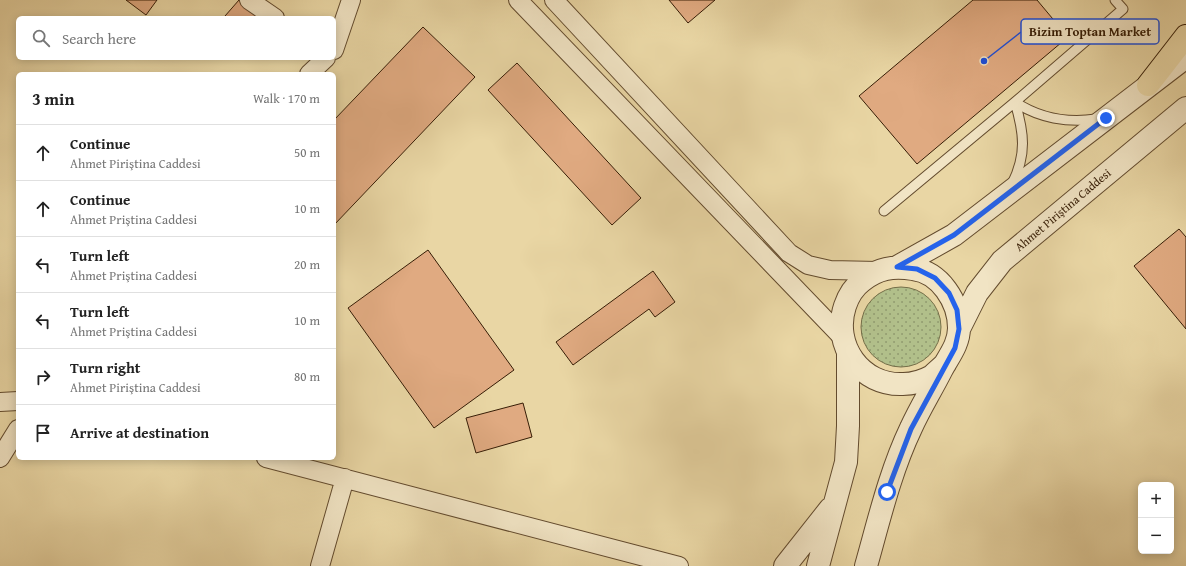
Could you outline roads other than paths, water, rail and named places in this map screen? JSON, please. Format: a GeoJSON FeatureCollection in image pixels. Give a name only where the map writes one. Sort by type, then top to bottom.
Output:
{"type":"FeatureCollection","features":[{"type":"Feature","properties":{"kind":"highway"},"geometry":{"type":"LineString","coordinates":[[1148,85],[1186,36]]}},
{"type":"Feature","properties":{"kind":"street"},"geometry":{"type":"LineString","coordinates":[[249,0],[272,16]]}},
{"type":"Feature","properties":{"kind":"street"},"geometry":{"type":"LineString","coordinates":[[336,44],[352,0]]}},
{"type":"Feature","properties":{"kind":"street"},"geometry":{"type":"LineString","coordinates":[[518,0],[846,346],[860,369],[876,380],[894,384],[913,384],[931,376],[945,364]]}},
{"type":"Feature","properties":{"kind":"street"},"geometry":{"type":"LineString","coordinates":[[554,0],[789,253],[808,265],[830,270],[917,269],[935,278],[949,293],[957,310],[959,329],[955,348],[911,429],[887,492],[866,566]]}},
{"type":"Feature","properties":{"kind":"street"},"geometry":{"type":"LineString","coordinates":[[818,566],[846,462],[848,419],[846,346],[842,316],[848,297],[861,282],[954,235],[1186,57]]}},
{"type":"Feature","properties":{"kind":"street"},"geometry":{"type":"LineString","coordinates":[[311,72],[324,60]]}},
{"type":"Feature","properties":{"kind":"street","name":"Ahmet Piriştina Caddesi"},"geometry":{"type":"LineString","coordinates":[[959,329],[977,293],[1002,261],[1186,108]]}},
{"type":"Feature","properties":{"kind":"street"},"geometry":{"type":"LineString","coordinates":[[0,402],[16,401]]}},
{"type":"Feature","properties":{"kind":"street"},"geometry":{"type":"LineString","coordinates":[[0,458],[16,432]]}},
{"type":"Feature","properties":{"kind":"street"},"geometry":{"type":"LineString","coordinates":[[274,460],[679,566]]}},
{"type":"Feature","properties":{"kind":"street"},"geometry":{"type":"LineString","coordinates":[[320,566],[345,478]]}},
{"type":"Feature","properties":{"kind":"street"},"geometry":{"type":"LineString","coordinates":[[785,566],[835,504]]}},
{"type":"Feature","properties":{"kind":"lane"},"geometry":{"type":"LineString","coordinates":[[884,211],[1015,102],[1122,9],[1115,0]]}},
{"type":"Feature","properties":{"kind":"lane"},"geometry":{"type":"LineString","coordinates":[[1015,102],[1027,110],[1062,120],[1084,121],[1106,118]]}},
{"type":"Feature","properties":{"kind":"lane"},"geometry":{"type":"LineString","coordinates":[[1006,195],[1018,171],[1023,148],[1021,124],[1015,102]]}},
{"type":"Feature","properties":{"kind":"place","name":"Bizim Toptan Market"},"geometry":{"type":"Point","coordinates":[984,61]}}]}
